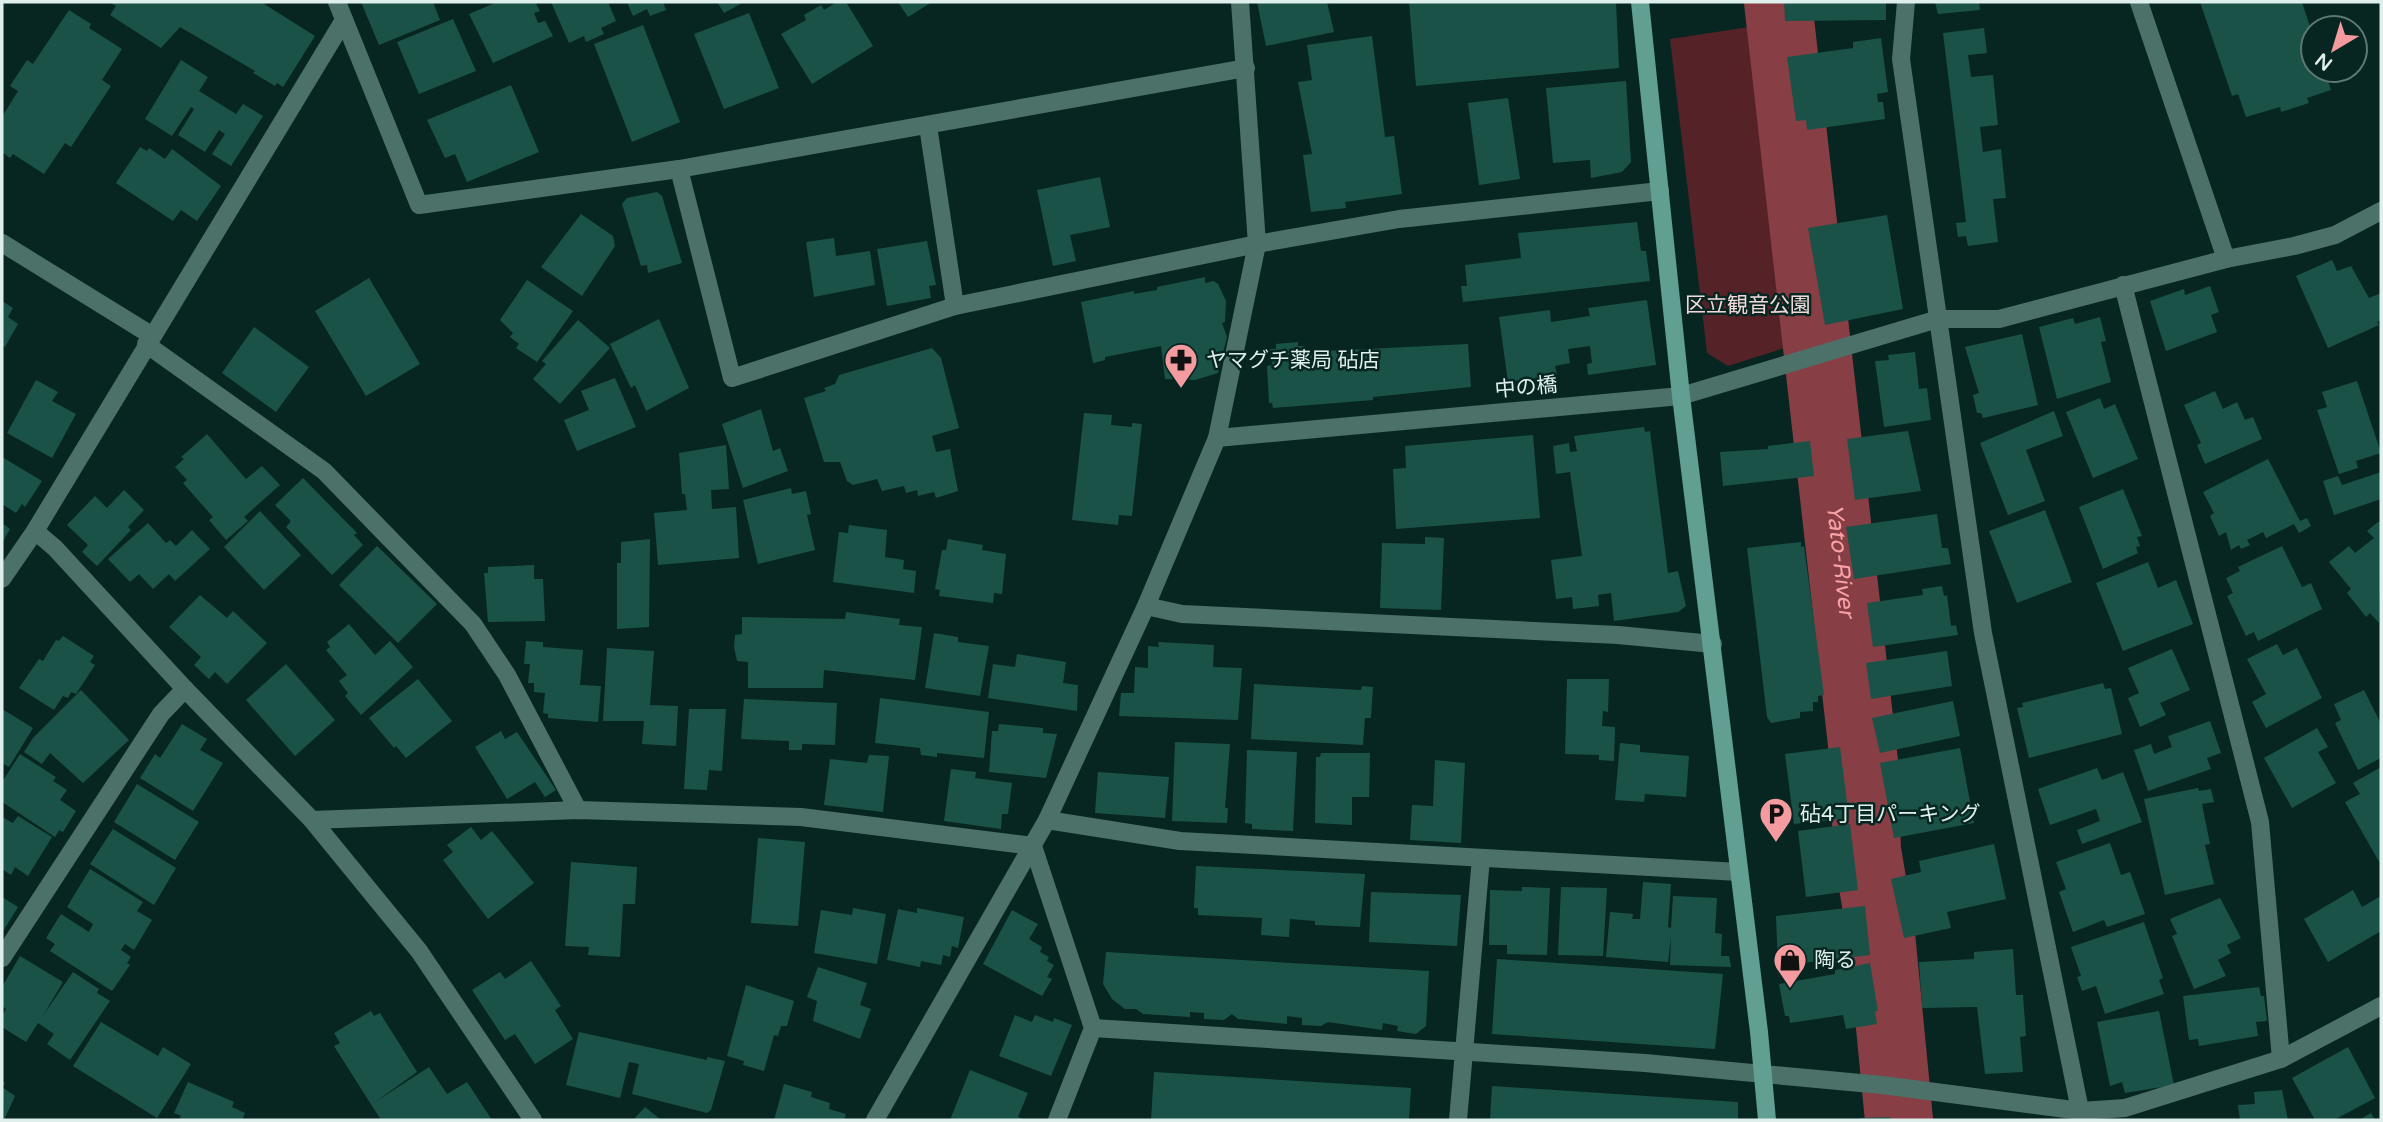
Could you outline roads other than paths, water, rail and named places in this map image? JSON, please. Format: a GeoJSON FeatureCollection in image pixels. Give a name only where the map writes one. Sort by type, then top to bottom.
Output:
{"type":"FeatureCollection","features":[{"type":"Feature","properties":{"kind":"street"},"geometry":{"type":"LineString","coordinates":[[337,2],[419,205],[679,169],[1246,68]]}},
{"type":"Feature","properties":{"kind":"street"},"geometry":{"type":"LineString","coordinates":[[875,1120],[1047,820],[1146,606],[1217,438],[1257,244],[1240,2]]}},
{"type":"Feature","properties":{"kind":"street"},"geometry":{"type":"LineString","coordinates":[[1640,2],[1681,396],[1713,644],[1767,1120]]}},
{"type":"Feature","properties":{"kind":"street"},"geometry":{"type":"LineString","coordinates":[[1906,2],[1902,59],[1983,633],[2082,1116]]}},
{"type":"Feature","properties":{"kind":"street"},"geometry":{"type":"LineString","coordinates":[[2139,2],[2226,259]]}},
{"type":"Feature","properties":{"kind":"street"},"geometry":{"type":"LineString","coordinates":[[2,579],[35,531],[344,20]]}},
{"type":"Feature","properties":{"kind":"street"},"geometry":{"type":"LineString","coordinates":[[928,126],[955,306]]}},
{"type":"Feature","properties":{"kind":"street"},"geometry":{"type":"LineString","coordinates":[[679,169],[732,378],[955,306],[1257,244],[1399,219],[1660,191]]}},
{"type":"Feature","properties":{"kind":"street","name":"中の橋"},"geometry":{"type":"LineString","coordinates":[[1217,438],[1681,396],[1938,319],[1999,319],[2226,259],[2335,235],[2381,211]]}},
{"type":"Feature","properties":{"kind":"street"},"geometry":{"type":"LineString","coordinates":[[2,243],[149,339],[324,471],[473,624],[507,675],[578,810]]}},
{"type":"Feature","properties":{"kind":"street"},"geometry":{"type":"LineString","coordinates":[[2123,285],[2260,822],[2281,1059]]}},
{"type":"Feature","properties":{"kind":"street"},"geometry":{"type":"LineString","coordinates":[[35,531],[55,548],[185,689],[312,820],[419,951],[533,1120]]}},
{"type":"Feature","properties":{"kind":"street"},"geometry":{"type":"LineString","coordinates":[[1146,606],[1182,614],[1618,635],[1713,644]]}},
{"type":"Feature","properties":{"kind":"street"},"geometry":{"type":"LineString","coordinates":[[2,958],[161,714],[185,689]]}},
{"type":"Feature","properties":{"kind":"street"},"geometry":{"type":"LineString","coordinates":[[312,820],[578,810],[802,817],[1033,846]]}},
{"type":"Feature","properties":{"kind":"street"},"geometry":{"type":"LineString","coordinates":[[1047,820],[1180,841],[1738,872]]}},
{"type":"Feature","properties":{"kind":"street"},"geometry":{"type":"LineString","coordinates":[[1033,846],[1093,1028],[1057,1120]]}},
{"type":"Feature","properties":{"kind":"street"},"geometry":{"type":"LineString","coordinates":[[1458,1120],[1481,858]]}},
{"type":"Feature","properties":{"kind":"street"},"geometry":{"type":"LineString","coordinates":[[1093,1028],[1465,1051],[1763,1074],[1882,1085],[2082,1116],[2125,1108],[2281,1059],[2381,1006]]}},
{"type":"Feature","properties":{"kind":"waterway","name":"Yato-River"},"geometry":{"type":"LineString","coordinates":[[1778,2],[1864,762],[1867,850],[1881,934],[1899,1120]]}},
{"type":"Feature","properties":{"kind":"place","name":"ヤマグチ薬局 砧店"},"geometry":{"type":"Point","coordinates":[1181,390]}},
{"type":"Feature","properties":{"kind":"place","name":"砧4丁目パーキング"},"geometry":{"type":"Point","coordinates":[1776,844]}},
{"type":"Feature","properties":{"kind":"place","name":"陶る"},"geometry":{"type":"Point","coordinates":[1790,990]}},
{"type":"Feature","properties":{"kind":"park label","name":"区立観音公園"},"geometry":{"type":"Point","coordinates":[1748,305]}}]}
